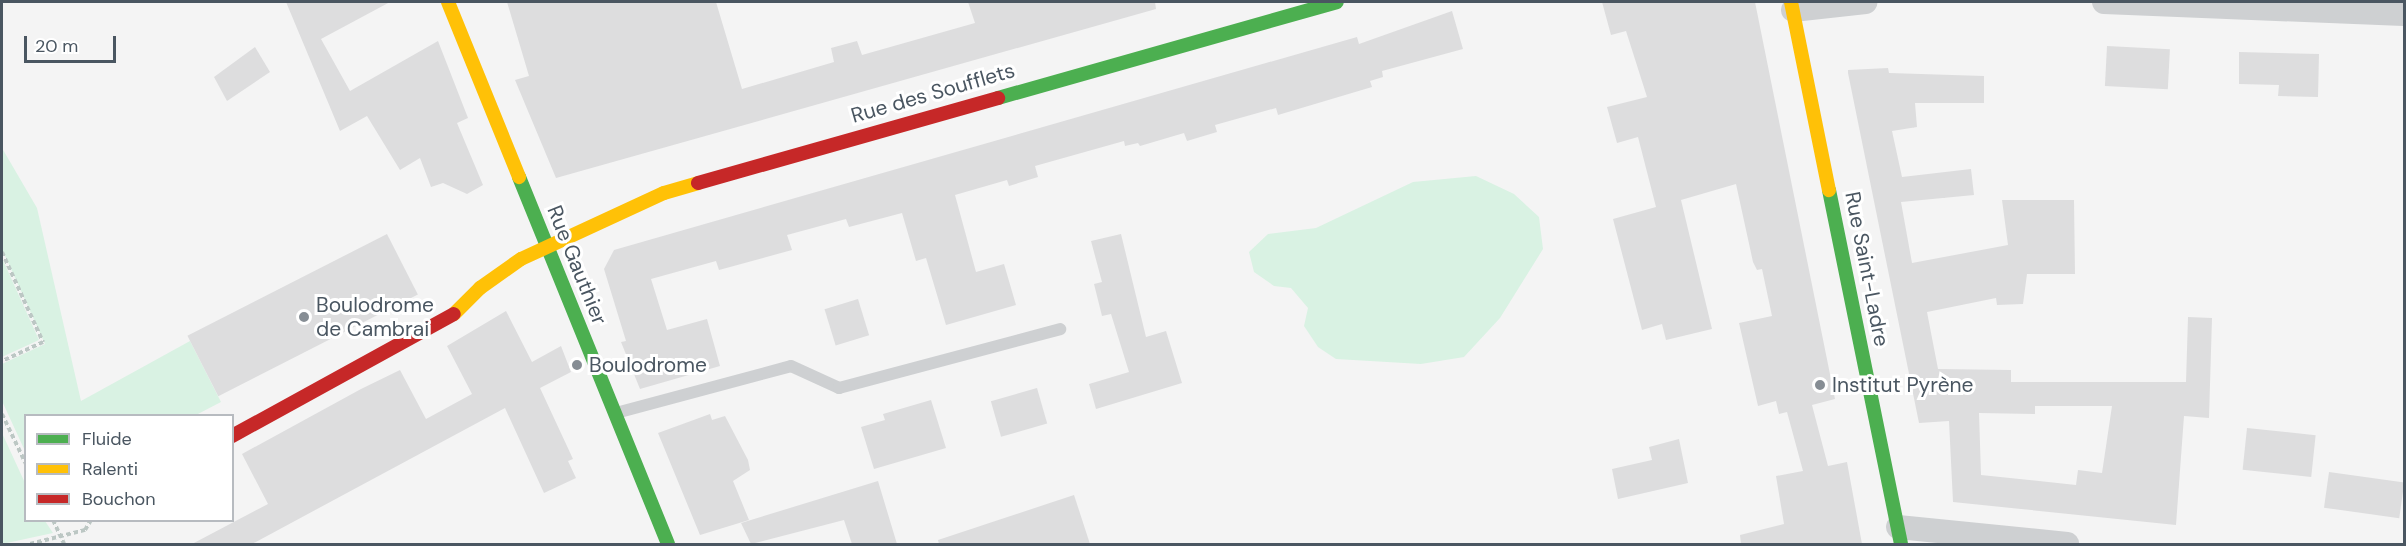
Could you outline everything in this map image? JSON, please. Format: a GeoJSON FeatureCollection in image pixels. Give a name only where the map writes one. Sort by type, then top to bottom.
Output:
{"type":"FeatureCollection","features":[{"type":"Feature","properties":{"kind":"street","name":"Rue Gauthier"},"geometry":{"type":"LineString","coordinates":[[448,2],[668,544]]}},
{"type":"Feature","properties":{"kind":"street","name":"Rue des Soufflets"},"geometry":{"type":"LineString","coordinates":[[234,435],[451,317],[480,288],[548,246],[664,193],[1337,2]]}},
{"type":"Feature","properties":{"kind":"street"},"geometry":{"type":"LineString","coordinates":[[1792,6],[1866,2]]}},
{"type":"Feature","properties":{"kind":"street"},"geometry":{"type":"LineString","coordinates":[[2104,2],[2404,14]]}},
{"type":"Feature","properties":{"kind":"street","name":"Rue Saint-Ladre"},"geometry":{"type":"LineString","coordinates":[[1792,6],[1900,536]]}},
{"type":"Feature","properties":{"kind":"street"},"geometry":{"type":"LineString","coordinates":[[1900,536],[2067,544]]}},
{"type":"Feature","properties":{"kind":"lane"},"geometry":{"type":"LineString","coordinates":[[615,413],[791,366],[839,388],[1060,329]]}},
{"type":"Feature","properties":{"kind":"path"},"geometry":{"type":"LineString","coordinates":[[2,252],[43,342],[2,361]]}},
{"type":"Feature","properties":{"kind":"path"},"geometry":{"type":"LineString","coordinates":[[2,414],[24,460]]}},
{"type":"Feature","properties":{"kind":"path"},"geometry":{"type":"LineString","coordinates":[[54,522],[64,544]]}},
{"type":"Feature","properties":{"kind":"path"},"geometry":{"type":"LineString","coordinates":[[30,544],[85,530],[90,522]]}},
{"type":"Feature","properties":{"kind":"green space"},"geometry":{"type":"Polygon","coordinates":[[[2,148],[37,208],[81,401],[190,341],[221,402],[198,414],[24,414],[24,449],[2,401],[2,364],[45,344],[2,249],[2,148]]]}},
{"type":"Feature","properties":{"kind":"green space"},"geometry":{"type":"Polygon","coordinates":[[[1476,176],[1514,194],[1539,217],[1543,249],[1500,318],[1464,357],[1421,364],[1336,359],[1318,347],[1304,326],[1308,308],[1291,288],[1274,286],[1254,272],[1249,252],[1268,234],[1316,228],[1413,182],[1476,176]]]}},
{"type":"Feature","properties":{"kind":"green space"},"geometry":{"type":"Polygon","coordinates":[[[2,258],[39,340],[2,357],[2,258]]]}},
{"type":"Feature","properties":{"kind":"green space"},"geometry":{"type":"Polygon","coordinates":[[[2,433],[24,481],[24,522],[46,522],[53,533],[2,544],[2,433]]]}},
{"type":"Feature","properties":{"kind":"building"},"geometry":{"type":"Polygon","coordinates":[[[286,2],[390,2],[321,39],[350,91],[438,41],[468,118],[457,123],[483,185],[467,194],[443,183],[431,187],[420,158],[400,170],[367,116],[340,131],[286,2]]]}},
{"type":"Feature","properties":{"kind":"building"},"geometry":{"type":"Polygon","coordinates":[[[507,2],[716,2],[742,89],[834,62],[831,48],[857,41],[862,55],[975,23],[968,2],[1155,2],[1156,9],[556,178],[515,80],[529,76],[507,2]]]}},
{"type":"Feature","properties":{"kind":"building"},"geometry":{"type":"Polygon","coordinates":[[[1602,2],[1755,2],[1835,399],[1812,405],[1828,466],[1847,462],[1862,544],[1741,544],[1740,535],[1784,524],[1776,476],[1803,471],[1787,412],[1779,414],[1776,401],[1758,406],[1739,323],[1772,316],[1762,269],[1757,270],[1753,262],[1736,184],[1681,200],[1712,329],[1666,340],[1662,324],[1642,330],[1613,219],[1656,207],[1638,137],[1617,143],[1607,107],[1647,97],[1626,31],[1611,35],[1602,2]]]}},
{"type":"Feature","properties":{"kind":"building"},"geometry":{"type":"Polygon","coordinates":[[[1452,11],[1463,49],[1382,71],[1383,77],[1370,81],[1372,87],[1278,115],[1276,108],[1215,125],[1217,132],[1187,141],[1184,133],[1140,146],[1138,143],[1125,146],[1124,141],[1035,166],[1038,177],[1009,186],[1007,180],[955,195],[976,272],[1004,264],[1016,305],[946,325],[926,258],[916,261],[902,213],[849,227],[846,219],[787,235],[792,250],[719,270],[716,261],[651,279],[667,330],[707,319],[720,366],[640,389],[621,342],[626,341],[604,269],[614,250],[1357,37],[1359,44],[1452,11]]]}},
{"type":"Feature","properties":{"kind":"building"},"geometry":{"type":"Polygon","coordinates":[[[2107,46],[2170,49],[2168,89],[2105,86],[2107,46]]]}},
{"type":"Feature","properties":{"kind":"building"},"geometry":{"type":"Polygon","coordinates":[[[255,47],[270,72],[227,101],[214,77],[255,47]]]}},
{"type":"Feature","properties":{"kind":"building"},"geometry":{"type":"Polygon","coordinates":[[[2239,52],[2319,54],[2318,97],[2278,96],[2279,85],[2239,84],[2239,52]]]}},
{"type":"Feature","properties":{"kind":"building"},"geometry":{"type":"Polygon","coordinates":[[[1888,68],[1889,73],[1984,76],[1984,103],[1915,103],[1917,127],[1892,131],[1902,177],[1971,169],[1974,195],[1901,202],[1912,263],[2008,245],[2002,200],[2074,200],[2075,274],[2027,274],[2023,304],[1997,305],[1996,298],[1927,312],[1938,369],[2011,370],[2011,382],[2186,382],[2188,317],[2212,318],[2209,418],[2184,416],[2176,525],[1953,502],[1949,421],[1919,423],[1848,70],[1888,68]],[[2035,406],[2035,414],[1979,413],[1981,475],[2076,485],[2078,470],[2102,473],[2112,406],[2035,406]]]}},
{"type":"Feature","properties":{"kind":"building","name":"Boulodrome de Cambrai"},"geometry":{"type":"Polygon","coordinates":[[[387,234],[418,295],[218,396],[187,336],[387,234]]]}},
{"type":"Feature","properties":{"kind":"building"},"geometry":{"type":"Polygon","coordinates":[[[1121,234],[1146,337],[1166,331],[1182,383],[1096,409],[1089,384],[1129,372],[1111,314],[1102,316],[1094,284],[1102,282],[1091,241],[1121,234]]]}},
{"type":"Feature","properties":{"kind":"building"},"geometry":{"type":"Polygon","coordinates":[[[858,299],[869,335],[836,346],[825,309],[858,299]]]}},
{"type":"Feature","properties":{"kind":"building"},"geometry":{"type":"Polygon","coordinates":[[[506,311],[532,362],[561,346],[571,372],[540,388],[573,459],[568,461],[576,478],[544,493],[505,408],[252,544],[192,544],[268,504],[242,454],[361,389],[400,370],[426,419],[472,394],[447,346],[506,311]]]}},
{"type":"Feature","properties":{"kind":"building"},"geometry":{"type":"Polygon","coordinates":[[[1037,388],[1047,424],[1001,437],[991,401],[1037,388]]]}},
{"type":"Feature","properties":{"kind":"building"},"geometry":{"type":"Polygon","coordinates":[[[931,400],[946,448],[874,469],[861,427],[885,420],[883,414],[931,400]]]}},
{"type":"Feature","properties":{"kind":"building"},"geometry":{"type":"Polygon","coordinates":[[[710,414],[712,420],[725,416],[748,460],[750,470],[733,481],[749,520],[700,535],[658,433],[710,414]]]}},
{"type":"Feature","properties":{"kind":"building"},"geometry":{"type":"Polygon","coordinates":[[[2247,428],[2316,435],[2311,477],[2243,470],[2247,428]]]}},
{"type":"Feature","properties":{"kind":"building"},"geometry":{"type":"Polygon","coordinates":[[[1679,439],[1688,483],[1618,499],[1612,469],[1652,460],[1649,447],[1679,439]]]}},
{"type":"Feature","properties":{"kind":"building"},"geometry":{"type":"Polygon","coordinates":[[[2329,472],[2404,483],[2399,518],[2324,508],[2329,472]]]}},
{"type":"Feature","properties":{"kind":"building"},"geometry":{"type":"Polygon","coordinates":[[[878,481],[897,544],[852,544],[844,520],[751,544],[741,523],[878,481]]]}},
{"type":"Feature","properties":{"kind":"building"},"geometry":{"type":"Polygon","coordinates":[[[1074,495],[1090,544],[939,544],[938,540],[1074,495]]]}},
{"type":"Feature","properties":{"kind":"traffic: fast"},"geometry":{"type":"LineString","coordinates":[[998,98],[1337,2]]}},
{"type":"Feature","properties":{"kind":"traffic: fast"},"geometry":{"type":"LineString","coordinates":[[519,177],[668,544]]}},
{"type":"Feature","properties":{"kind":"traffic: fast"},"geometry":{"type":"LineString","coordinates":[[1829,190],[1901,544]]}},
{"type":"Feature","properties":{"kind":"traffic: slow"},"geometry":{"type":"LineString","coordinates":[[448,2],[519,177]]}},
{"type":"Feature","properties":{"kind":"traffic: slow"},"geometry":{"type":"LineString","coordinates":[[1791,2],[1829,190]]}},
{"type":"Feature","properties":{"kind":"traffic: slow"},"geometry":{"type":"LineString","coordinates":[[454,314],[480,288],[521,259],[664,193],[698,183]]}},
{"type":"Feature","properties":{"kind":"traffic: jam"},"geometry":{"type":"LineString","coordinates":[[698,183],[998,98]]}},
{"type":"Feature","properties":{"kind":"traffic: jam"},"geometry":{"type":"LineString","coordinates":[[234,435],[454,314]]}},
{"type":"Feature","properties":{"kind":"place","name":"Boulodrome de Cambrai"},"geometry":{"type":"Point","coordinates":[304,317]}},
{"type":"Feature","properties":{"kind":"place","name":"Boulodrome"},"geometry":{"type":"Point","coordinates":[577,365]}},
{"type":"Feature","properties":{"kind":"place","name":"Institut Pyrène"},"geometry":{"type":"Point","coordinates":[1820,385]}}]}
